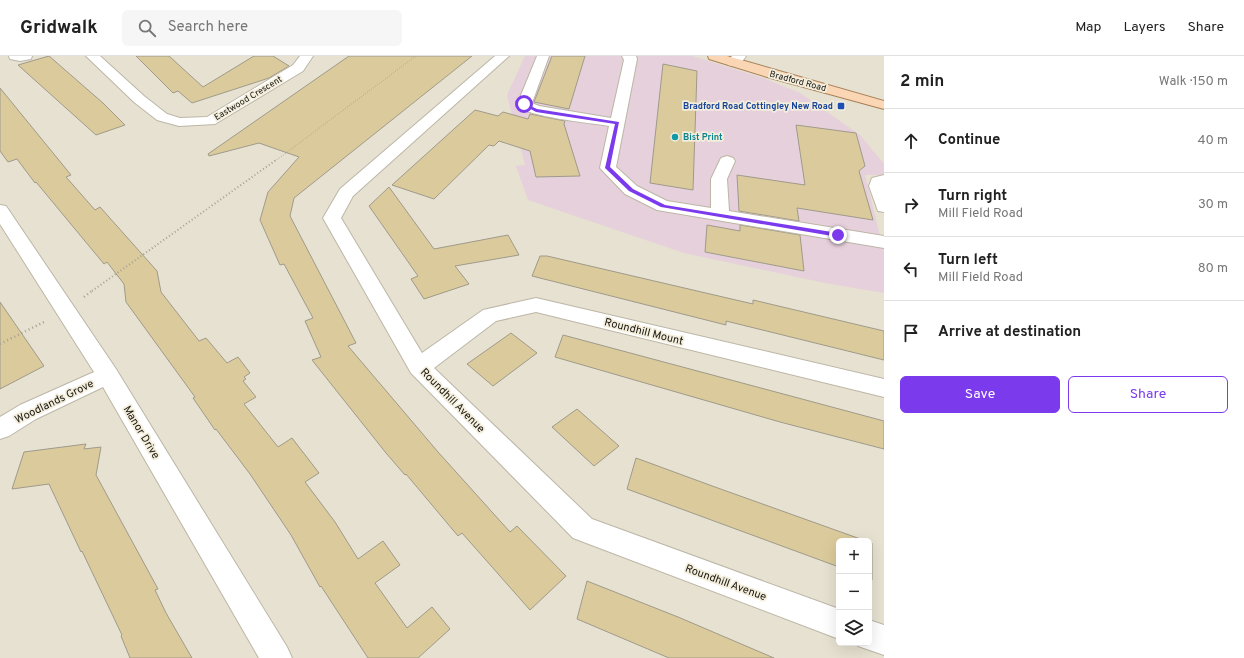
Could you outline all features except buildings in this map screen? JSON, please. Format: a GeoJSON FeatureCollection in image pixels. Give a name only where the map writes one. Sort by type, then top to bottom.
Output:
{"type":"FeatureCollection","features":[{"type":"Feature","properties":{"kind":"main road","name":"Bradford Road"},"geometry":{"type":"LineString","coordinates":[[714,56],[736,59],[772,74],[884,104]]}},
{"type":"Feature","properties":{"kind":"street"},"geometry":{"type":"LineString","coordinates":[[15,56],[26,56]]}},
{"type":"Feature","properties":{"kind":"street","name":"Eastwood Crescent"},"geometry":{"type":"LineString","coordinates":[[92,56],[139,99],[162,117],[179,122],[210,121],[298,68],[307,56]]}},
{"type":"Feature","properties":{"kind":"street","name":"Roundhill Avenue"},"geometry":{"type":"LineString","coordinates":[[503,56],[346,193],[332,218],[419,367],[583,528],[836,623]]}},
{"type":"Feature","properties":{"kind":"street"},"geometry":{"type":"LineString","coordinates":[[543,56],[524,104],[536,110],[617,123]]}},
{"type":"Feature","properties":{"kind":"street"},"geometry":{"type":"LineString","coordinates":[[628,63],[608,168],[631,190],[663,206],[884,242]]}},
{"type":"Feature","properties":{"kind":"street"},"geometry":{"type":"LineString","coordinates":[[720,216],[719,179],[727,161]]}},
{"type":"Feature","properties":{"kind":"street"},"geometry":{"type":"LineString","coordinates":[[884,180],[878,182],[877,186],[884,207]]}},
{"type":"Feature","properties":{"kind":"street","name":"Manor Drive"},"geometry":{"type":"LineString","coordinates":[[0,210],[108,375],[276,658]]}},
{"type":"Feature","properties":{"kind":"street","name":"Roundhill Mount"},"geometry":{"type":"LineString","coordinates":[[419,367],[490,315],[536,305],[884,388]]}},
{"type":"Feature","properties":{"kind":"street","name":"Woodlands Grove"},"geometry":{"type":"LineString","coordinates":[[0,429],[28,412],[108,375]]}},
{"type":"Feature","properties":{"kind":"street"},"geometry":{"type":"LineString","coordinates":[[872,636],[884,640]]}},
{"type":"Feature","properties":{"kind":"path"},"geometry":{"type":"LineString","coordinates":[[0,344],[66,310],[256,175],[416,56]]}},
{"type":"Feature","properties":{"kind":"shaded area"},"geometry":{"type":"Polygon","coordinates":[[[525,56],[692,56],[763,78],[800,93],[860,135],[884,164],[884,175],[865,175],[884,252],[884,293],[825,283],[684,253],[528,200],[516,166],[525,165],[507,95],[525,56]]]}},
{"type":"Feature","properties":{"kind":"place","name":"Bradford Road Cottingley New Road"},"geometry":{"type":"Point","coordinates":[841,106]}},
{"type":"Feature","properties":{"kind":"place","name":"Bist Print"},"geometry":{"type":"Point","coordinates":[675,137]}},
{"type":"Feature","properties":{"kind":"route"},"geometry":{"type":"LineString","coordinates":[[524,104],[536,110],[617,123],[608,168],[631,190],[663,206],[838,235]]}}]}
